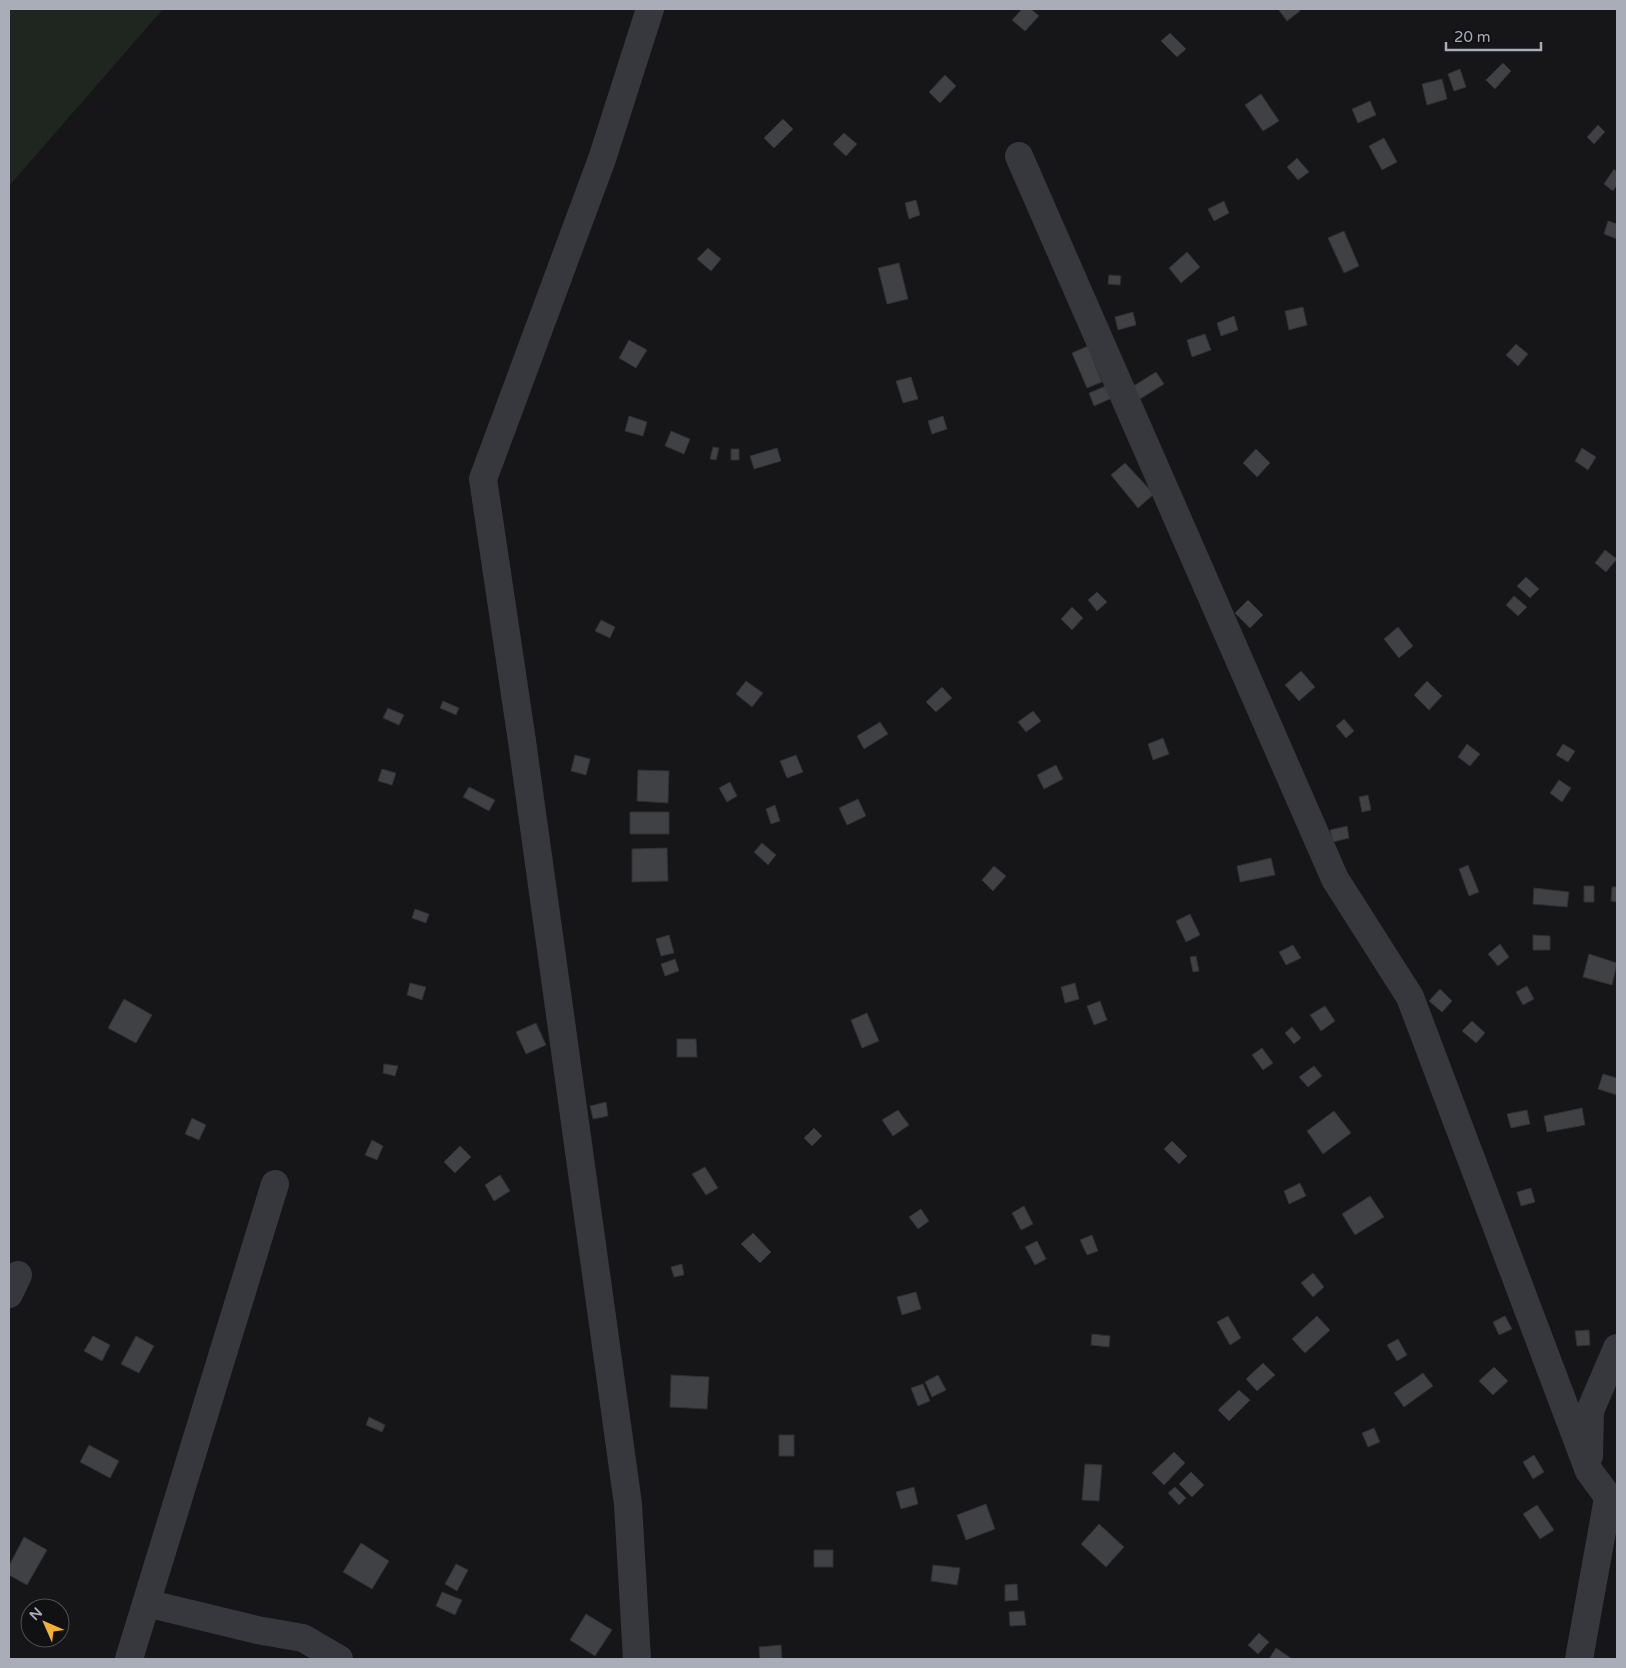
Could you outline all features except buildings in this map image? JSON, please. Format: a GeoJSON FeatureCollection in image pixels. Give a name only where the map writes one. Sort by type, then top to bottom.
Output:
{"type":"FeatureCollection","features":[{"type":"Feature","properties":{"kind":"street"},"geometry":{"type":"LineString","coordinates":[[637,1659],[628,1504],[522,741],[483,479],[602,159],[650,9]]}},
{"type":"Feature","properties":{"kind":"street"},"geometry":{"type":"LineString","coordinates":[[1019,156],[1335,879],[1410,997],[1589,1471],[1613,1503],[1579,1659]]}},
{"type":"Feature","properties":{"kind":"street"},"geometry":{"type":"LineString","coordinates":[[129,1659],[276,1184]]}},
{"type":"Feature","properties":{"kind":"street"},"geometry":{"type":"LineString","coordinates":[[1589,1471],[1590,1411],[1617,1348]]}},
{"type":"Feature","properties":{"kind":"street"},"geometry":{"type":"LineString","coordinates":[[146,1603],[257,1630],[303,1638],[339,1659]]}},
{"type":"Feature","properties":{"kind":"shaded area"},"geometry":{"type":"Polygon","coordinates":[[[9,9],[163,9],[9,186],[9,9]]]}}]}
